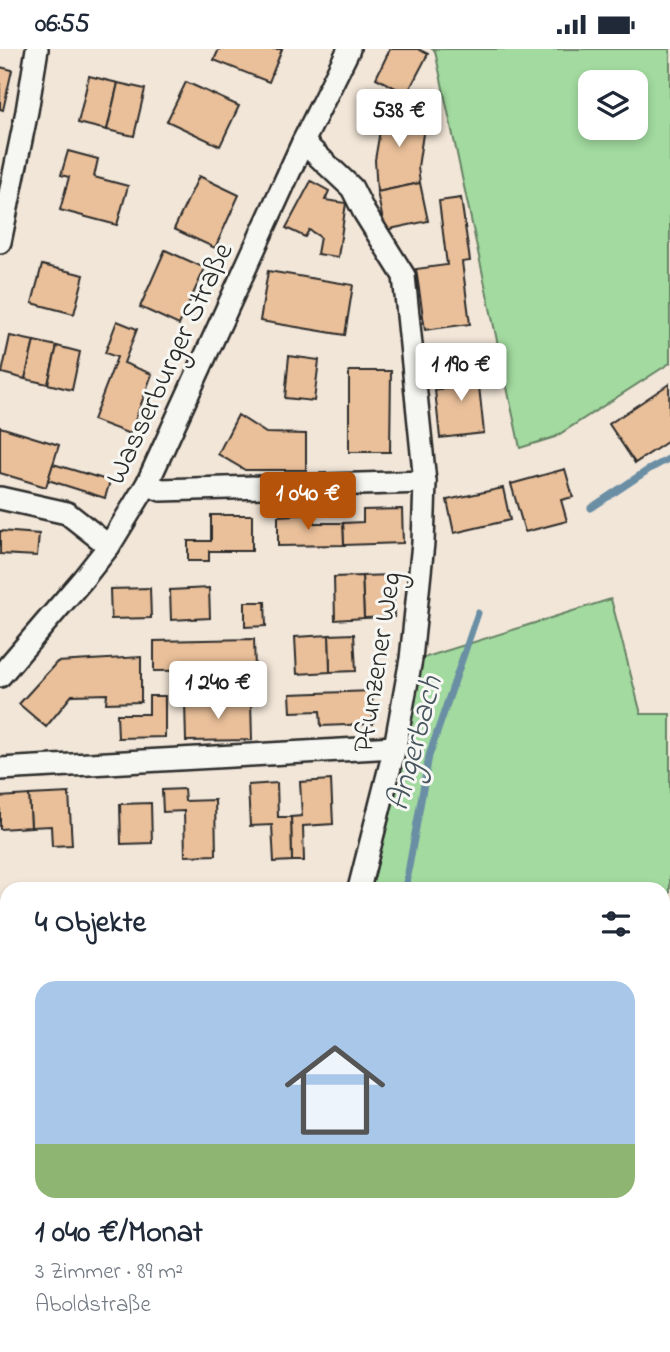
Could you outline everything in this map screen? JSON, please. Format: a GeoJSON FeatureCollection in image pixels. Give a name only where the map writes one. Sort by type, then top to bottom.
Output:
{"type":"FeatureCollection","features":[{"type":"Feature","properties":{"kind":"street"},"geometry":{"type":"LineString","coordinates":[[0,242],[37,49]]}},
{"type":"Feature","properties":{"kind":"street","name":"Wasserburger Straße"},"geometry":{"type":"LineString","coordinates":[[0,676],[109,546],[147,484],[303,142],[349,49]]}},
{"type":"Feature","properties":{"kind":"street","name":"Pfunzener Weg"},"geometry":{"type":"LineString","coordinates":[[303,142],[352,188],[404,276],[425,482],[423,543],[411,659],[395,747],[361,882]]}},
{"type":"Feature","properties":{"kind":"street"},"geometry":{"type":"LineString","coordinates":[[147,484],[161,490],[425,482]]}},
{"type":"Feature","properties":{"kind":"street"},"geometry":{"type":"LineString","coordinates":[[0,498],[67,513],[109,546]]}},
{"type":"Feature","properties":{"kind":"street"},"geometry":{"type":"LineString","coordinates":[[0,769],[395,747]]}},
{"type":"Feature","properties":{"kind":"green space"},"geometry":{"type":"Polygon","coordinates":[[[432,49],[670,49],[670,363],[555,437],[520,448],[435,51],[432,49]]]}},
{"type":"Feature","properties":{"kind":"green space"},"geometry":{"type":"Polygon","coordinates":[[[611,599],[641,714],[670,714],[670,882],[373,882],[406,753],[423,658],[611,599]]]}},
{"type":"Feature","properties":{"kind":"building"},"geometry":{"type":"Polygon","coordinates":[[[219,49],[282,49],[269,82],[214,60],[219,49]]]}},
{"type":"Feature","properties":{"kind":"building"},"geometry":{"type":"Polygon","coordinates":[[[390,49],[418,49],[428,54],[407,94],[376,78],[390,49]]]}},
{"type":"Feature","properties":{"kind":"building"},"geometry":{"type":"Polygon","coordinates":[[[0,67],[12,70],[3,110],[0,109],[0,67]]]}},
{"type":"Feature","properties":{"kind":"building"},"geometry":{"type":"Polygon","coordinates":[[[89,76],[118,83],[107,130],[78,123],[89,76]]]}},
{"type":"Feature","properties":{"kind":"building"},"geometry":{"type":"Polygon","coordinates":[[[186,82],[239,106],[220,146],[167,121],[186,82]]]}},
{"type":"Feature","properties":{"kind":"building"},"geometry":{"type":"Polygon","coordinates":[[[118,83],[145,89],[134,136],[107,130],[118,83]]]}},
{"type":"Feature","properties":{"kind":"building"},"geometry":{"type":"Polygon","coordinates":[[[384,107],[426,114],[418,167],[420,183],[377,192],[375,160],[384,107]]]}},
{"type":"Feature","properties":{"kind":"building"},"geometry":{"type":"Polygon","coordinates":[[[68,151],[98,159],[94,177],[128,186],[117,225],[60,210],[69,177],[61,175],[68,151]]]}},
{"type":"Feature","properties":{"kind":"building"},"geometry":{"type":"Polygon","coordinates":[[[199,176],[239,195],[215,248],[174,229],[199,176]]]}},
{"type":"Feature","properties":{"kind":"building"},"geometry":{"type":"Polygon","coordinates":[[[311,181],[329,191],[325,200],[346,203],[338,257],[317,254],[320,237],[309,230],[305,237],[286,228],[311,181]]]}},
{"type":"Feature","properties":{"kind":"building"},"geometry":{"type":"Polygon","coordinates":[[[420,183],[428,221],[385,230],[377,192],[420,183]]]}},
{"type":"Feature","properties":{"kind":"building"},"geometry":{"type":"Polygon","coordinates":[[[461,198],[470,261],[462,262],[470,324],[425,330],[416,269],[447,265],[439,201],[461,198]]]}},
{"type":"Feature","properties":{"kind":"building"},"geometry":{"type":"Polygon","coordinates":[[[165,250],[205,268],[179,325],[140,307],[165,250]]]}},
{"type":"Feature","properties":{"kind":"building"},"geometry":{"type":"Polygon","coordinates":[[[42,265],[84,275],[74,314],[32,303],[42,265]]]}},
{"type":"Feature","properties":{"kind":"building"},"geometry":{"type":"Polygon","coordinates":[[[268,271],[353,285],[345,335],[260,321],[268,271]]]}},
{"type":"Feature","properties":{"kind":"building"},"geometry":{"type":"Polygon","coordinates":[[[117,321],[137,329],[124,363],[152,374],[130,434],[93,420],[117,357],[105,353],[117,321]]]}},
{"type":"Feature","properties":{"kind":"building"},"geometry":{"type":"Polygon","coordinates":[[[10,336],[34,341],[25,379],[2,373],[10,336]]]}},
{"type":"Feature","properties":{"kind":"building"},"geometry":{"type":"Polygon","coordinates":[[[34,341],[57,346],[48,384],[25,379],[34,341]]]}},
{"type":"Feature","properties":{"kind":"building"},"geometry":{"type":"Polygon","coordinates":[[[57,346],[80,352],[72,390],[48,384],[57,346]]]}},
{"type":"Feature","properties":{"kind":"building"},"geometry":{"type":"Polygon","coordinates":[[[289,356],[319,360],[314,401],[285,398],[289,356]]]}},
{"type":"Feature","properties":{"kind":"building"},"geometry":{"type":"Polygon","coordinates":[[[476,358],[484,433],[440,438],[435,390],[456,387],[453,360],[476,358]]]}},
{"type":"Feature","properties":{"kind":"building"},"geometry":{"type":"Polygon","coordinates":[[[349,371],[391,371],[390,452],[349,452],[349,371]]]}},
{"type":"Feature","properties":{"kind":"building"},"geometry":{"type":"Polygon","coordinates":[[[669,384],[670,440],[635,463],[609,424],[669,384]]]}},
{"type":"Feature","properties":{"kind":"building"},"geometry":{"type":"Polygon","coordinates":[[[238,415],[266,433],[306,434],[306,470],[245,470],[218,454],[238,415]]]}},
{"type":"Feature","properties":{"kind":"building"},"geometry":{"type":"Polygon","coordinates":[[[0,427],[59,445],[46,487],[0,473],[0,427]]]}},
{"type":"Feature","properties":{"kind":"building"},"geometry":{"type":"Polygon","coordinates":[[[53,464],[110,481],[105,498],[48,480],[53,464]]]}},
{"type":"Feature","properties":{"kind":"building"},"geometry":{"type":"Polygon","coordinates":[[[565,469],[573,497],[561,500],[567,521],[525,532],[511,484],[565,469]]]}},
{"type":"Feature","properties":{"kind":"building"},"geometry":{"type":"Polygon","coordinates":[[[503,488],[510,520],[454,533],[447,500],[503,488]]]}},
{"type":"Feature","properties":{"kind":"building"},"geometry":{"type":"Polygon","coordinates":[[[402,509],[403,543],[344,545],[343,523],[363,522],[363,510],[402,509]]]}},
{"type":"Feature","properties":{"kind":"building"},"geometry":{"type":"Polygon","coordinates":[[[313,514],[314,523],[343,523],[344,545],[278,546],[278,516],[313,514]]]}},
{"type":"Feature","properties":{"kind":"building"},"geometry":{"type":"Polygon","coordinates":[[[211,515],[252,515],[252,551],[209,551],[209,561],[188,561],[188,541],[211,541],[211,515]]]}},
{"type":"Feature","properties":{"kind":"building"},"geometry":{"type":"Polygon","coordinates":[[[0,531],[39,534],[37,556],[0,554],[0,531]]]}},
{"type":"Feature","properties":{"kind":"building"},"geometry":{"type":"Polygon","coordinates":[[[393,575],[394,617],[364,618],[362,576],[393,575]]]}},
{"type":"Feature","properties":{"kind":"building"},"geometry":{"type":"Polygon","coordinates":[[[362,576],[364,618],[335,620],[334,577],[362,576]]]}},
{"type":"Feature","properties":{"kind":"building"},"geometry":{"type":"Polygon","coordinates":[[[150,588],[151,618],[111,619],[110,589],[150,588]]]}},
{"type":"Feature","properties":{"kind":"building"},"geometry":{"type":"Polygon","coordinates":[[[209,588],[210,618],[171,620],[170,590],[209,588]]]}},
{"type":"Feature","properties":{"kind":"building"},"geometry":{"type":"Polygon","coordinates":[[[245,602],[265,602],[266,626],[245,627],[245,602]]]}},
{"type":"Feature","properties":{"kind":"building"},"geometry":{"type":"Polygon","coordinates":[[[354,634],[356,671],[330,672],[329,635],[354,634]]]}},
{"type":"Feature","properties":{"kind":"building"},"geometry":{"type":"Polygon","coordinates":[[[329,635],[330,672],[297,674],[295,637],[329,635]]]}},
{"type":"Feature","properties":{"kind":"building"},"geometry":{"type":"Polygon","coordinates":[[[254,639],[255,670],[154,671],[154,641],[254,639]]]}},
{"type":"Feature","properties":{"kind":"building"},"geometry":{"type":"Polygon","coordinates":[[[141,657],[141,702],[106,703],[107,694],[72,695],[46,727],[19,704],[57,662],[141,657]]]}},
{"type":"Feature","properties":{"kind":"building"},"geometry":{"type":"Polygon","coordinates":[[[372,691],[373,724],[321,726],[320,711],[291,712],[290,694],[372,691]]]}},
{"type":"Feature","properties":{"kind":"building"},"geometry":{"type":"Polygon","coordinates":[[[149,696],[165,696],[165,737],[118,738],[117,714],[149,714],[149,696]]]}},
{"type":"Feature","properties":{"kind":"building"},"geometry":{"type":"Polygon","coordinates":[[[251,701],[252,740],[186,741],[185,702],[251,701]]]}},
{"type":"Feature","properties":{"kind":"building"},"geometry":{"type":"Polygon","coordinates":[[[331,780],[333,824],[303,826],[304,861],[292,861],[291,817],[302,816],[300,782],[331,780]]]}},
{"type":"Feature","properties":{"kind":"building"},"geometry":{"type":"Polygon","coordinates":[[[277,783],[278,817],[291,817],[292,861],[274,862],[272,825],[250,826],[248,785],[277,783]]]}},
{"type":"Feature","properties":{"kind":"building"},"geometry":{"type":"Polygon","coordinates":[[[184,789],[185,801],[215,800],[216,855],[185,856],[184,811],[163,812],[162,790],[184,789]]]}},
{"type":"Feature","properties":{"kind":"building"},"geometry":{"type":"Polygon","coordinates":[[[69,793],[72,845],[52,846],[51,826],[31,827],[29,795],[69,793]]]}},
{"type":"Feature","properties":{"kind":"building"},"geometry":{"type":"Polygon","coordinates":[[[29,795],[31,827],[0,829],[0,797],[29,795]]]}},
{"type":"Feature","properties":{"kind":"building"},"geometry":{"type":"Polygon","coordinates":[[[151,803],[152,843],[121,844],[120,804],[151,803]]]}},
{"type":"Feature","properties":{"kind":"waterway","name":"Angerbach"},"geometry":{"type":"LineString","coordinates":[[591,508],[670,458]]}},
{"type":"Feature","properties":{"kind":"waterway","name":"Angerbach"},"geometry":{"type":"LineString","coordinates":[[406,882],[429,756],[478,613]]}}]}
